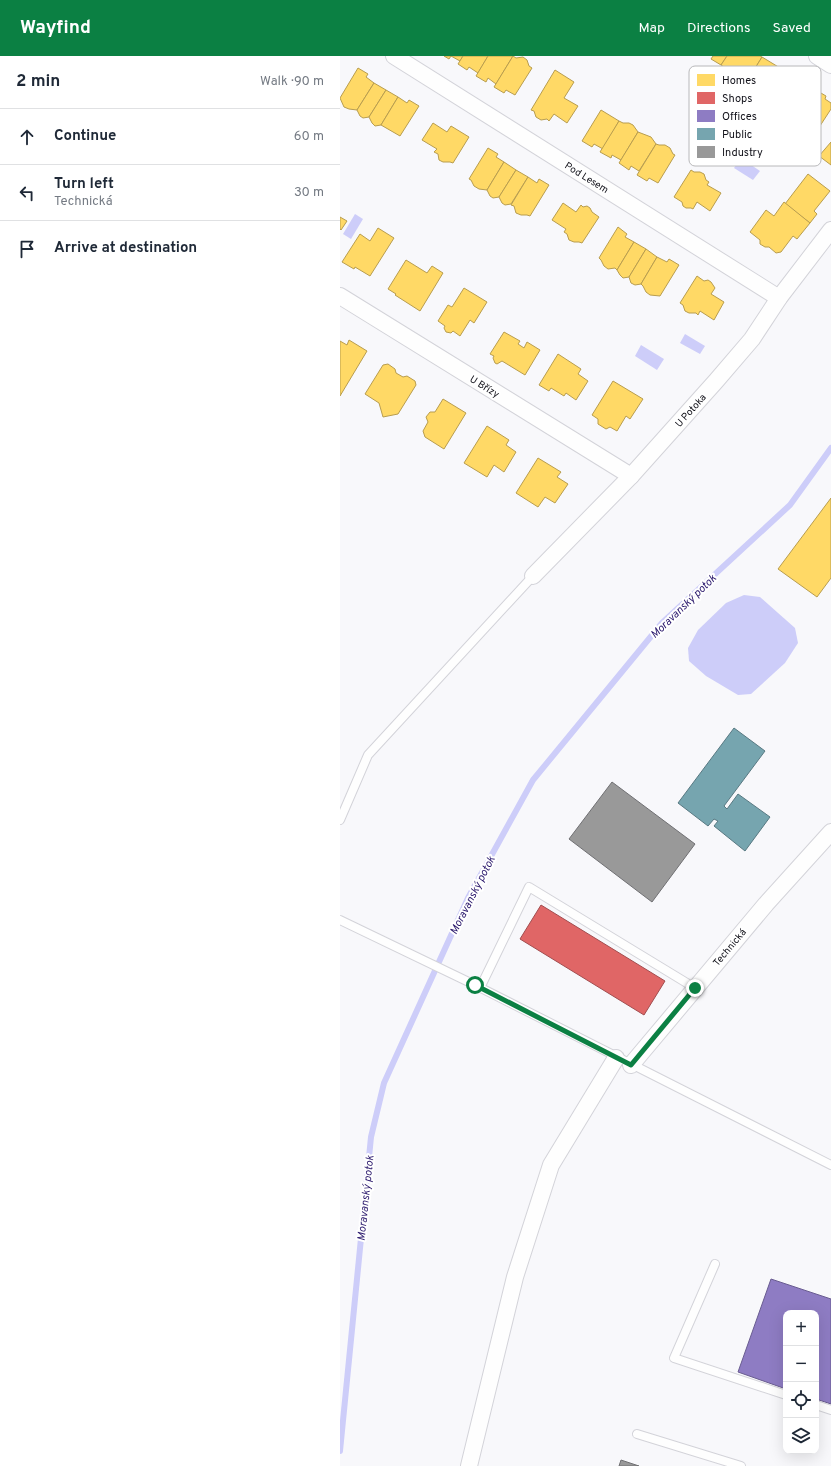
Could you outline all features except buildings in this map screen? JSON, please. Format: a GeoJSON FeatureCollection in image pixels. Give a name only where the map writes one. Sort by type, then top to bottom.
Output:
{"type":"FeatureCollection","features":[{"type":"Feature","properties":{"kind":"street","name":"Pod Lesem"},"geometry":{"type":"LineString","coordinates":[[394,56],[779,298]]}},
{"type":"Feature","properties":{"kind":"street"},"geometry":{"type":"LineString","coordinates":[[817,56],[831,65]]}},
{"type":"Feature","properties":{"kind":"street","name":"U Potoka"},"geometry":{"type":"LineString","coordinates":[[533,576],[631,476],[747,345],[779,298],[831,230]]}},
{"type":"Feature","properties":{"kind":"street","name":"U Břízy"},"geometry":{"type":"LineString","coordinates":[[340,296],[631,476]]}},
{"type":"Feature","properties":{"kind":"street","name":"Technická"},"geometry":{"type":"LineString","coordinates":[[469,1466],[515,1277],[551,1165],[624,1061],[695,988],[766,904],[831,832]]}},
{"type":"Feature","properties":{"kind":"lane"},"geometry":{"type":"LineString","coordinates":[[340,820],[368,755],[533,576]]}},
{"type":"Feature","properties":{"kind":"lane"},"geometry":{"type":"LineString","coordinates":[[480,988],[529,886],[695,988]]}},
{"type":"Feature","properties":{"kind":"lane"},"geometry":{"type":"LineString","coordinates":[[340,920],[452,974],[831,1165]]}},
{"type":"Feature","properties":{"kind":"lane"},"geometry":{"type":"LineString","coordinates":[[714,1264],[674,1358],[783,1394]]}},
{"type":"Feature","properties":{"kind":"lane"},"geometry":{"type":"LineString","coordinates":[[819,1406],[831,1410]]}},
{"type":"Feature","properties":{"kind":"lane"},"geometry":{"type":"LineString","coordinates":[[637,1434],[740,1466]]}},
{"type":"Feature","properties":{"kind":"water"},"geometry":{"type":"Polygon","coordinates":[[[735,166],[753,166],[760,171],[753,180],[734,168],[735,166]]]}},
{"type":"Feature","properties":{"kind":"water"},"geometry":{"type":"Polygon","coordinates":[[[355,214],[363,219],[351,239],[343,234],[355,214]]]}},
{"type":"Feature","properties":{"kind":"water"},"geometry":{"type":"Polygon","coordinates":[[[685,334],[705,346],[700,354],[680,343],[685,334]]]}},
{"type":"Feature","properties":{"kind":"water"},"geometry":{"type":"Polygon","coordinates":[[[641,345],[664,359],[657,370],[635,356],[641,345]]]}},
{"type":"Feature","properties":{"kind":"water"},"geometry":{"type":"Polygon","coordinates":[[[744,595],[760,597],[795,628],[798,643],[785,663],[751,694],[738,695],[706,676],[689,661],[688,648],[698,630],[726,603],[744,595]]]}},
{"type":"Feature","properties":{"kind":"waterway","name":"Moravanský potok"},"geometry":{"type":"LineString","coordinates":[[340,1451],[371,1137],[384,1083],[468,898],[533,780],[662,623],[790,505],[831,448]]}},
{"type":"Feature","properties":{"kind":"route"},"geometry":{"type":"LineString","coordinates":[[475,985],[631,1065],[695,988]]}}]}
